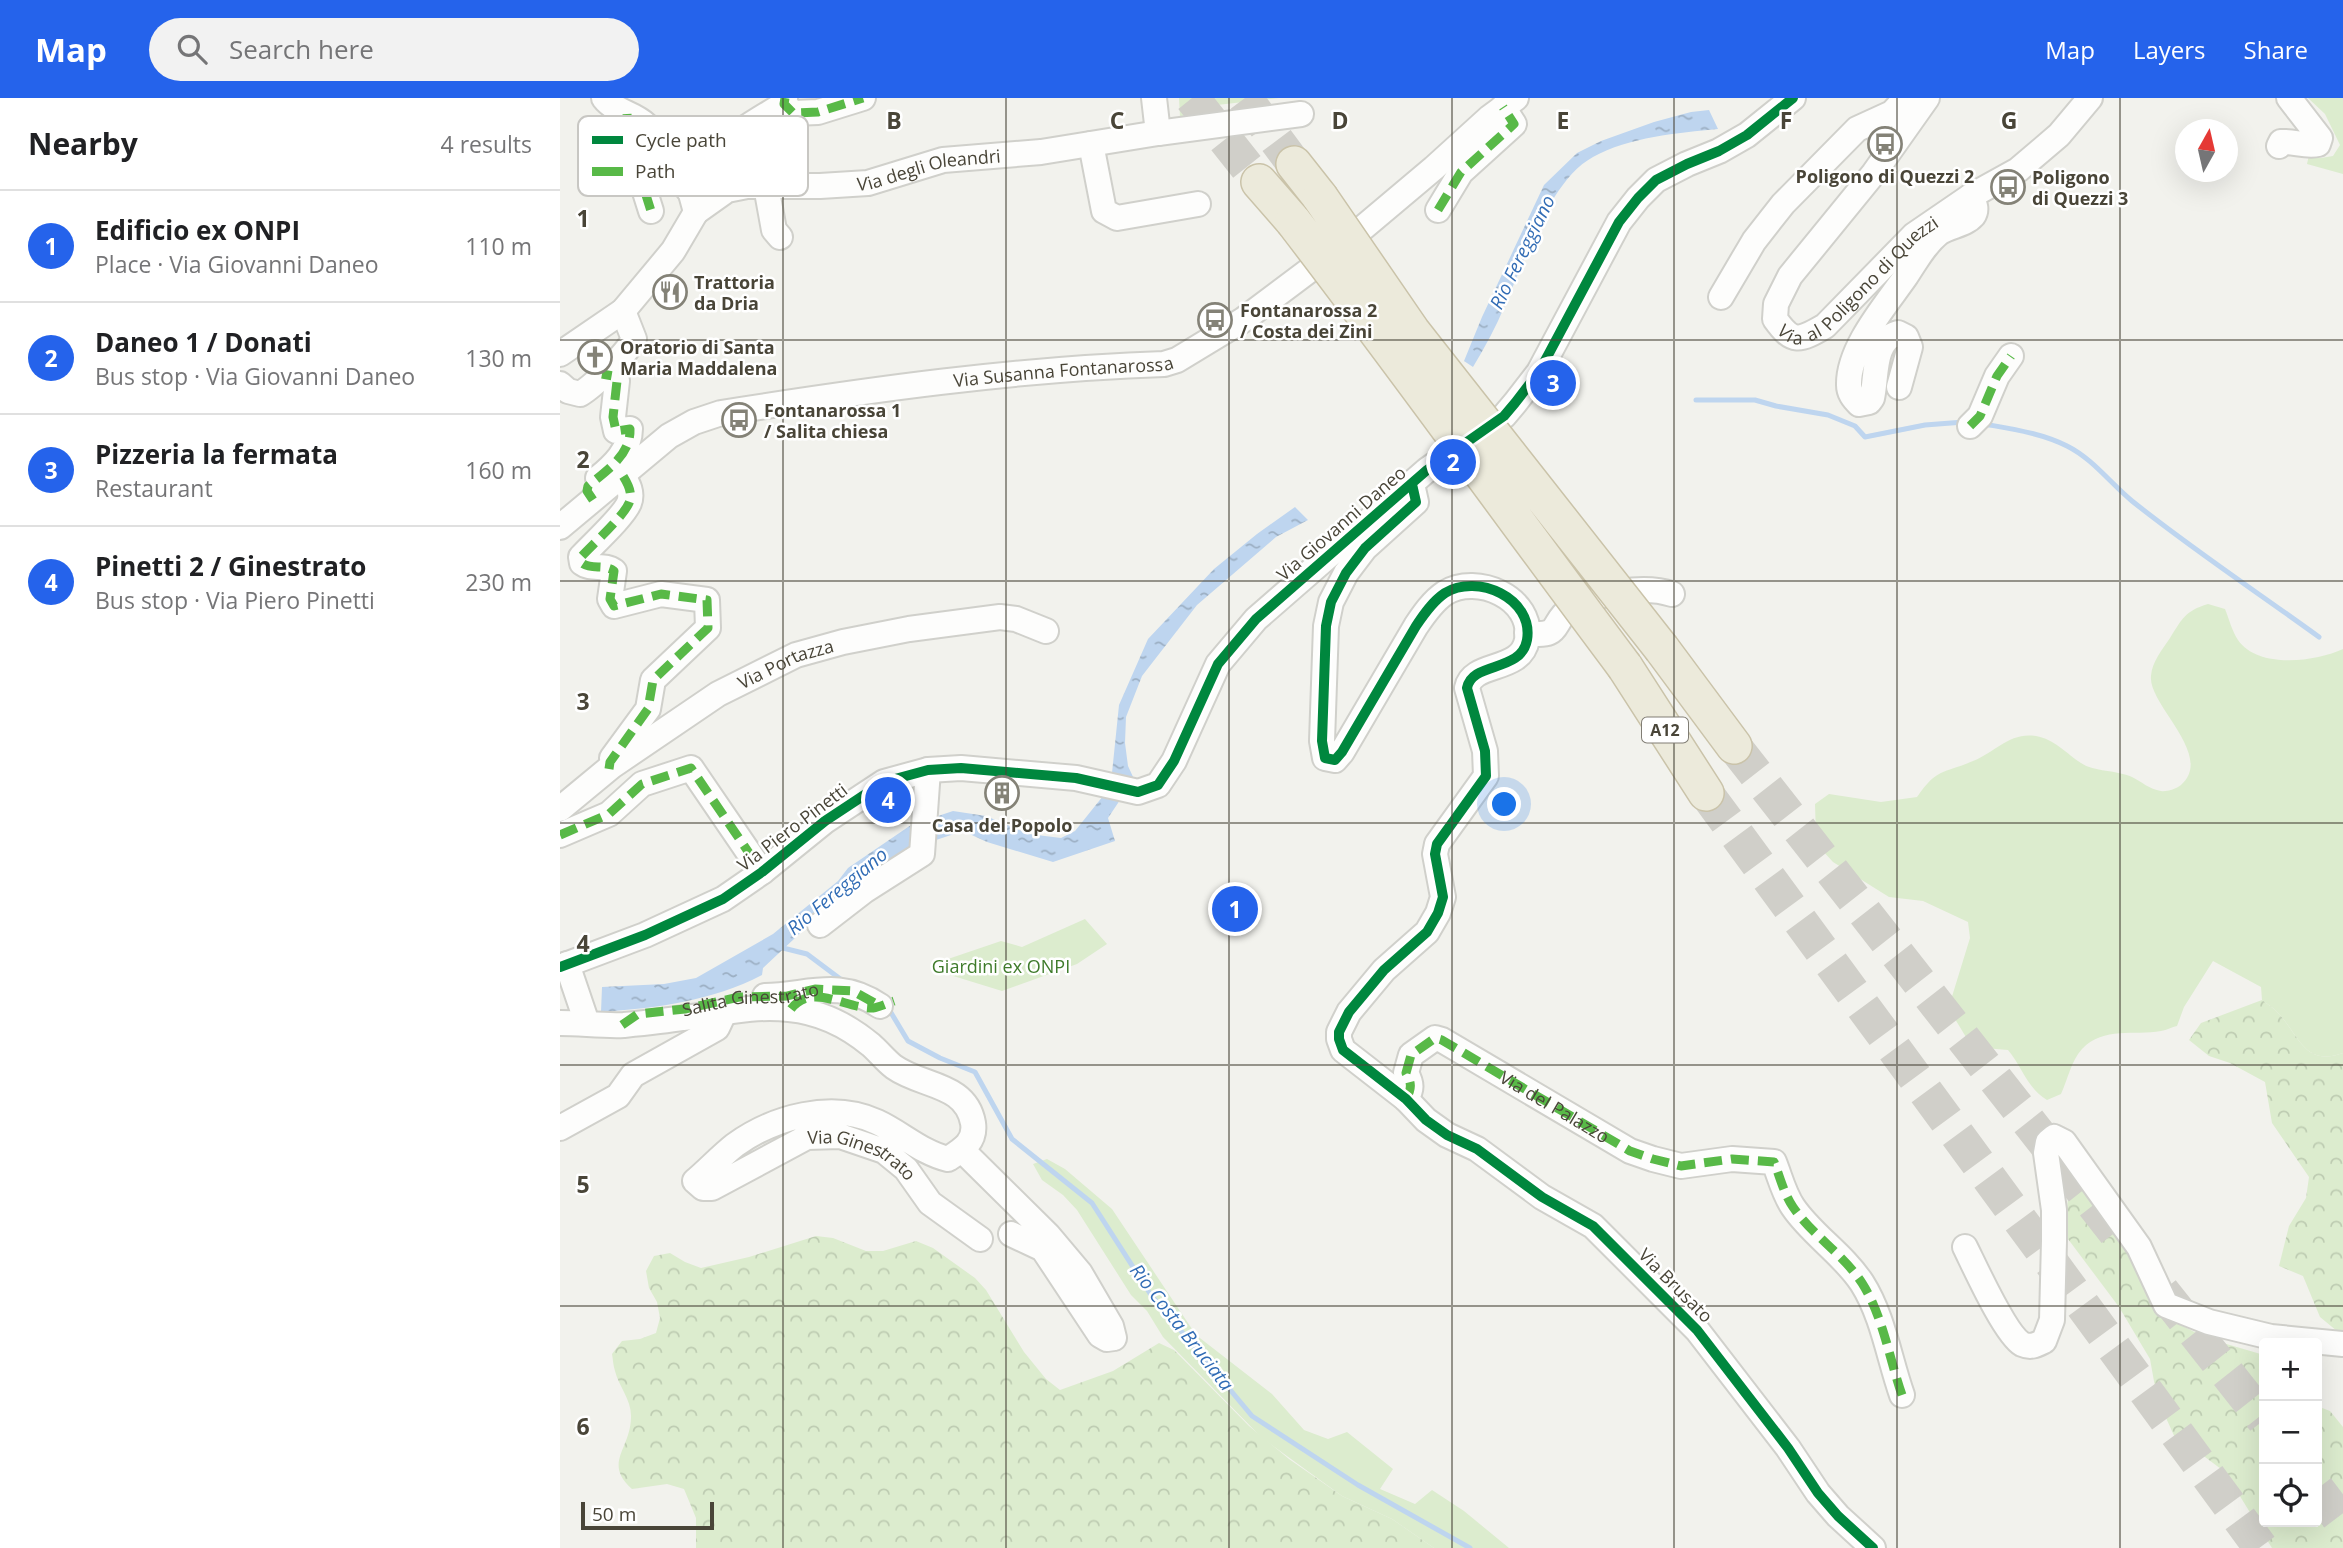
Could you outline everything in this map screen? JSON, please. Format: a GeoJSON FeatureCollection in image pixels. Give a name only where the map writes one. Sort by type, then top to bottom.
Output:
{"type":"FeatureCollection","features":[{"type":"Feature","properties":{"kind":"highway","name":"A12"},"geometry":{"type":"LineString","coordinates":[[1294,164],[1320,197],[1412,331],[1662,649],[1734,746]]}},
{"type":"Feature","properties":{"kind":"highway","name":"A12"},"geometry":{"type":"LineString","coordinates":[[1259,182],[1293,221],[1392,350],[1625,667],[1706,793]]}},
{"type":"Feature","properties":{"kind":"street"},"geometry":{"type":"LineString","coordinates":[[604,98],[610,105],[631,116]]}},
{"type":"Feature","properties":{"kind":"street"},"geometry":{"type":"LineString","coordinates":[[763,116],[785,101],[793,114],[818,112],[863,98]]}},
{"type":"Feature","properties":{"kind":"street"},"geometry":{"type":"LineString","coordinates":[[1154,98],[1158,133]]}},
{"type":"Feature","properties":{"kind":"street","name":"Via Giovanni Daneo"},"geometry":{"type":"LineString","coordinates":[[1138,792],[1158,785],[1174,761],[1218,664],[1256,619],[1427,470],[1504,416],[1515,403],[1539,372],[1619,222],[1638,198],[1656,180],[1747,135],[1793,98]]}},
{"type":"Feature","properties":{"kind":"street"},"geometry":{"type":"LineString","coordinates":[[1721,297],[1754,241],[1783,204],[1857,129],[1871,120],[1892,113],[1906,98]]}},
{"type":"Feature","properties":{"kind":"street","name":"Via al Poligono di Quezzi"},"geometry":{"type":"LineString","coordinates":[[1927,98],[1874,173],[1790,276],[1776,304],[1775,319],[1787,336],[1808,336],[1825,326],[1914,235],[1971,196],[2018,170],[2059,135],[2090,98]]}},
{"type":"Feature","properties":{"kind":"street"},"geometry":{"type":"LineString","coordinates":[[2279,146],[2286,141],[2314,146],[2320,138],[2289,98]]}},
{"type":"Feature","properties":{"kind":"street"},"geometry":{"type":"LineString","coordinates":[[1438,210],[1461,172],[1514,124],[1509,103]]}},
{"type":"Feature","properties":{"kind":"street","name":"Via Susanna Fontanarossa"},"geometry":{"type":"LineString","coordinates":[[560,527],[669,436],[694,422],[722,413],[942,382],[1078,367],[1164,364],[1177,360],[1243,320],[1339,248],[1509,103]]}},
{"type":"Feature","properties":{"kind":"street","name":"Via degli Oleandri"},"geometry":{"type":"LineString","coordinates":[[808,186],[868,183],[943,160],[1041,152],[1301,114]]}},
{"type":"Feature","properties":{"kind":"street"},"geometry":{"type":"LineString","coordinates":[[1091,144],[1104,211],[1117,218],[1198,204]]}},
{"type":"Feature","properties":{"kind":"street"},"geometry":{"type":"LineString","coordinates":[[646,196],[651,211]]}},
{"type":"Feature","properties":{"kind":"street"},"geometry":{"type":"LineString","coordinates":[[690,196],[694,203]]}},
{"type":"Feature","properties":{"kind":"street"},"geometry":{"type":"LineString","coordinates":[[560,354],[623,311],[673,251],[694,203],[692,196]]}},
{"type":"Feature","properties":{"kind":"street","name":"Via degli Oleandri"},"geometry":{"type":"LineString","coordinates":[[694,203],[712,196]]}},
{"type":"Feature","properties":{"kind":"street"},"geometry":{"type":"LineString","coordinates":[[768,196],[774,230],[780,237]]}},
{"type":"Feature","properties":{"kind":"street"},"geometry":{"type":"LineString","coordinates":[[1899,387],[1910,347],[1906,337],[1898,333],[1887,339],[1874,366],[1872,398],[1859,404],[1854,400],[1849,382],[1860,347],[1874,321],[1928,244],[1941,232],[1975,214],[1976,207],[1971,196]]}},
{"type":"Feature","properties":{"kind":"street"},"geometry":{"type":"LineString","coordinates":[[560,384],[568,391],[580,394],[589,389],[623,356],[634,339],[623,311]]}},
{"type":"Feature","properties":{"kind":"street"},"geometry":{"type":"LineString","coordinates":[[1974,423],[1997,376],[2011,356]]}},
{"type":"Feature","properties":{"kind":"street"},"geometry":{"type":"LineString","coordinates":[[593,500],[587,491],[588,486],[621,456],[630,438],[630,429],[616,431],[614,425],[617,381],[613,376],[602,374]]}},
{"type":"Feature","properties":{"kind":"street"},"geometry":{"type":"LineString","coordinates":[[609,769],[610,762],[648,709],[653,680],[708,628],[707,600],[661,594],[616,606],[610,599],[615,575],[613,570],[582,563],[581,557],[623,513],[630,501],[631,492],[623,477]]}},
{"type":"Feature","properties":{"kind":"street"},"geometry":{"type":"LineString","coordinates":[[1406,1099],[1343,1050],[1339,1032],[1349,1012],[1370,985],[1427,932],[1433,923],[1441,906],[1443,890],[1435,854],[1437,844],[1486,776],[1485,751],[1467,688],[1468,683],[1473,676],[1515,659],[1525,648],[1527,633],[1517,605],[1505,594],[1489,588],[1471,586],[1446,592],[1430,606],[1416,625],[1342,752],[1335,760],[1325,758],[1322,741],[1326,626],[1331,602],[1346,573],[1365,548],[1416,502],[1412,484]]}},
{"type":"Feature","properties":{"kind":"street"},"geometry":{"type":"LineString","coordinates":[[1527,633],[1542,636],[1555,630],[1569,610],[1601,596],[1658,590],[1672,594]]}},
{"type":"Feature","properties":{"kind":"street","name":"Via Portazza"},"geometry":{"type":"LineString","coordinates":[[560,809],[609,769],[718,694],[796,655],[843,642],[909,629],[1000,617],[1017,619],[1046,631]]}},
{"type":"Feature","properties":{"kind":"street"},"geometry":{"type":"LineString","coordinates":[[560,835],[610,814],[642,784],[691,768],[762,872]]}},
{"type":"Feature","properties":{"kind":"street","name":"Via Piero Pinetti"},"geometry":{"type":"LineString","coordinates":[[587,1023],[564,965],[645,935],[723,899],[762,872],[825,821],[884,782],[928,770],[973,769],[1082,779],[1138,792]]}},
{"type":"Feature","properties":{"kind":"street"},"geometry":{"type":"LineString","coordinates":[[820,925],[864,891],[922,854],[928,770]]}},
{"type":"Feature","properties":{"kind":"street","name":"Salita Ginestrato"},"geometry":{"type":"LineString","coordinates":[[622,1025],[638,1014],[685,1009],[739,997],[787,996],[815,989],[853,991],[887,1003],[874,1008],[817,997],[797,1001],[791,1009]]}},
{"type":"Feature","properties":{"kind":"street"},"geometry":{"type":"LineString","coordinates":[[560,1023],[622,1025],[743,1008],[791,1009],[830,1018],[850,1028],[893,1066],[961,1097],[973,1124],[971,1141],[962,1150],[1048,1236],[1080,1273],[1111,1326],[1114,1338],[1107,1339],[1100,1335],[1043,1249],[1011,1234]]}},
{"type":"Feature","properties":{"kind":"street"},"geometry":{"type":"LineString","coordinates":[[560,1128],[618,1096],[633,1075],[717,1028],[725,1012]]}},
{"type":"Feature","properties":{"kind":"street","name":"Via del Palazzo"},"geometry":{"type":"LineString","coordinates":[[1406,1099],[1411,1090],[1411,1082],[1406,1073],[1410,1055],[1435,1038],[1630,1151],[1653,1160],[1681,1166],[1732,1159],[1774,1162],[1786,1197],[1793,1207],[1853,1270],[1864,1286],[1882,1330],[1902,1395]]}},
{"type":"Feature","properties":{"kind":"street","name":"Via Brusato"},"geometry":{"type":"LineString","coordinates":[[1406,1099],[1426,1120],[1447,1135],[1477,1149],[1542,1197],[1593,1226],[1697,1330],[1788,1448],[1818,1493],[1838,1516],[1873,1548]]}},
{"type":"Feature","properties":{"kind":"street","name":"Via Ginestrato"},"geometry":{"type":"LineString","coordinates":[[962,1150],[948,1159],[932,1155],[895,1130],[863,1116],[823,1112],[796,1116],[766,1127],[735,1146],[695,1181],[703,1188],[712,1188],[807,1137],[839,1136],[884,1151],[905,1169],[930,1203],[981,1239]]}},
{"type":"Feature","properties":{"kind":"street"},"geometry":{"type":"LineString","coordinates":[[1965,1247],[2015,1338],[2024,1345],[2034,1346],[2044,1341],[2052,1320],[2054,1241],[2054,1210],[2046,1153],[2048,1142],[2054,1137],[2064,1142],[2138,1247],[2166,1305],[2209,1322],[2270,1337],[2343,1344]]}},
{"type":"Feature","properties":{"kind":"green space"},"geometry":{"type":"Polygon","coordinates":[[[1179,98],[1279,98],[1217,105],[1216,111],[1180,117],[1179,98]]]}},
{"type":"Feature","properties":{"kind":"green space"},"geometry":{"type":"Polygon","coordinates":[[[2308,98],[2343,98],[2343,174],[2307,164],[2309,155],[2321,158],[2333,156],[2340,145],[2325,114],[2308,98]]]}},
{"type":"Feature","properties":{"kind":"green space"},"geometry":{"type":"Polygon","coordinates":[[[2208,604],[2225,609],[2238,640],[2259,655],[2273,659],[2303,660],[2343,649],[2343,1053],[2320,1056],[2312,1053],[2298,1040],[2277,1012],[2262,1000],[2261,987],[2213,961],[2184,1007],[2177,1026],[2161,1031],[2120,1033],[2100,1037],[2091,1042],[2075,1059],[2061,1094],[2047,1100],[2030,1084],[2008,1050],[1972,1047],[1955,1019],[1950,1003],[1970,938],[1968,922],[1923,901],[1889,897],[1833,862],[1822,850],[1816,836],[1815,804],[1829,794],[1881,802],[1917,797],[1936,776],[1981,757],[2010,740],[2026,736],[2049,740],[2092,768],[2132,777],[2157,790],[2176,788],[2189,773],[2190,759],[2178,730],[2159,701],[2151,676],[2158,656],[2181,621],[2189,613],[2208,604]]]}},
{"type":"Feature","properties":{"kind":"green space","name":"Giardini ex ONPI"},"geometry":{"type":"Polygon","coordinates":[[[1085,919],[1107,944],[1077,964],[1002,991],[950,975],[948,959],[1001,941],[1022,947],[1085,919]]]}},
{"type":"Feature","properties":{"kind":"green space"},"geometry":{"type":"Polygon","coordinates":[[[2262,1000],[2277,1012],[2298,1040],[2312,1053],[2330,1056],[2343,1053],[2343,1336],[2320,1317],[2303,1276],[2279,1266],[2289,1226],[2306,1198],[2309,1177],[2272,1123],[2265,1082],[2230,1063],[2209,1056],[2189,1040],[2201,1023],[2262,1000]]]}},
{"type":"Feature","properties":{"kind":"green space"},"geometry":{"type":"Polygon","coordinates":[[[1047,1159],[1065,1169],[1112,1209],[1196,1335],[1272,1394],[1304,1430],[1328,1439],[1347,1432],[1393,1469],[1380,1489],[1415,1504],[1432,1490],[1464,1511],[1509,1548],[1434,1548],[1392,1519],[1342,1496],[1262,1438],[1163,1337],[1147,1311],[1131,1295],[1077,1210],[1063,1195],[1042,1180],[1033,1164],[1047,1159]]]}},
{"type":"Feature","properties":{"kind":"green space"},"geometry":{"type":"Polygon","coordinates":[[[2060,1159],[2071,1165],[2136,1260],[2157,1306],[2179,1324],[2206,1338],[2259,1354],[2259,1527],[2225,1472],[2176,1440],[2157,1398],[2150,1359],[2119,1307],[2068,1239],[2065,1231],[2068,1198],[2062,1183],[2060,1159]]]}},
{"type":"Feature","properties":{"kind":"green space"},"geometry":{"type":"Polygon","coordinates":[[[816,1236],[833,1238],[866,1251],[883,1251],[916,1241],[933,1248],[975,1278],[986,1290],[1024,1352],[1046,1379],[1060,1390],[1113,1371],[1159,1343],[1174,1350],[1249,1426],[1289,1459],[1342,1496],[1392,1519],[1434,1548],[696,1548],[696,1518],[684,1489],[667,1484],[632,1489],[619,1471],[620,1456],[630,1429],[631,1411],[617,1377],[612,1354],[622,1341],[640,1339],[656,1333],[660,1318],[646,1271],[654,1256],[670,1253],[701,1268],[749,1257],[816,1236]]]}},
{"type":"Feature","properties":{"kind":"green space"},"geometry":{"type":"Polygon","coordinates":[[[2322,1408],[2330,1411],[2343,1427],[2343,1548],[2272,1548],[2259,1527],[2322,1527],[2322,1408]]]}},
{"type":"Feature","properties":{"kind":"water","name":"Rio Fereggiano"},"geometry":{"type":"Polygon","coordinates":[[[1709,110],[1718,129],[1654,137],[1622,145],[1593,157],[1577,168],[1551,203],[1540,224],[1498,321],[1473,367],[1464,361],[1544,185],[1577,153],[1601,141],[1654,122],[1709,110]]]}},
{"type":"Feature","properties":{"kind":"water","name":"Rio Fereggiano"},"geometry":{"type":"Polygon","coordinates":[[[1295,507],[1308,520],[1276,537],[1197,605],[1142,676],[1126,717],[1125,743],[1128,766],[1134,779],[1108,818],[1115,841],[1053,862],[987,842],[963,831],[909,849],[810,924],[763,968],[762,975],[724,991],[684,1002],[601,1012],[602,987],[664,984],[696,978],[773,934],[838,881],[848,868],[911,825],[953,811],[986,816],[1029,834],[1061,838],[1075,831],[1103,796],[1112,773],[1119,705],[1148,639],[1214,569],[1295,507]]]}},
{"type":"Feature","properties":{"kind":"waterway"},"geometry":{"type":"LineString","coordinates":[[1696,400],[1755,400],[1828,415],[1855,426],[1865,437],[1925,425],[1964,422]]}},
{"type":"Feature","properties":{"kind":"waterway"},"geometry":{"type":"LineString","coordinates":[[1984,424],[2037,435],[2076,451],[2155,519],[2319,637]]}},
{"type":"Feature","properties":{"kind":"waterway","name":"Rio Costa Bruciata"},"geometry":{"type":"LineString","coordinates":[[779,947],[807,954],[843,981]]}},
{"type":"Feature","properties":{"kind":"waterway","name":"Rio Costa Bruciata"},"geometry":{"type":"LineString","coordinates":[[887,1006],[908,1041],[975,1072],[1012,1139],[1092,1203],[1151,1295],[1252,1416],[1358,1485],[1470,1548]]}},
{"type":"Feature","properties":{"kind":"tunnel"},"geometry":{"type":"LineString","coordinates":[[1192,98],[1259,182]]}},
{"type":"Feature","properties":{"kind":"tunnel"},"geometry":{"type":"LineString","coordinates":[[1245,98],[1294,164]]}},
{"type":"Feature","properties":{"kind":"tunnel"},"geometry":{"type":"LineString","coordinates":[[1734,746],[2123,1242]]}},
{"type":"Feature","properties":{"kind":"tunnel"},"geometry":{"type":"LineString","coordinates":[[1706,793],[2261,1548]]}},
{"type":"Feature","properties":{"kind":"tunnel"},"geometry":{"type":"LineString","coordinates":[[2162,1291],[2259,1414]]}},
{"type":"Feature","properties":{"kind":"tunnel"},"geometry":{"type":"LineString","coordinates":[[2322,1496],[2343,1523]]}},
{"type":"Feature","properties":{"kind":"marked path"},"geometry":{"type":"LineString","coordinates":[[785,98],[784,104],[793,113],[818,112],[863,98]]}},
{"type":"Feature","properties":{"kind":"marked path"},"geometry":{"type":"LineString","coordinates":[[1438,210],[1461,172],[1514,124],[1503,107]]}},
{"type":"Feature","properties":{"kind":"marked path"},"geometry":{"type":"LineString","coordinates":[[646,196],[651,211]]}},
{"type":"Feature","properties":{"kind":"marked path"},"geometry":{"type":"LineString","coordinates":[[1970,426],[1980,416],[1997,376],[2011,356]]}},
{"type":"Feature","properties":{"kind":"marked path"},"geometry":{"type":"LineString","coordinates":[[593,500],[587,491],[588,486],[622,455],[630,429],[616,431],[613,417],[617,381],[613,376],[602,374]]}},
{"type":"Feature","properties":{"kind":"marked path"},"geometry":{"type":"LineString","coordinates":[[609,769],[610,762],[648,709],[653,680],[708,628],[707,600],[661,594],[614,606],[610,599],[614,571],[582,563],[581,557],[629,503],[630,492],[623,476]]}},
{"type":"Feature","properties":{"kind":"marked path"},"geometry":{"type":"LineString","coordinates":[[560,835],[609,814],[642,784],[691,768],[762,872]]}},
{"type":"Feature","properties":{"kind":"marked path"},"geometry":{"type":"LineString","coordinates":[[622,1025],[638,1014],[685,1009],[739,997],[787,996],[815,989],[853,991],[880,1006]]}},
{"type":"Feature","properties":{"kind":"marked path"},"geometry":{"type":"LineString","coordinates":[[791,1009],[799,1001],[819,997],[873,1008],[894,1001]]}},
{"type":"Feature","properties":{"kind":"marked path"},"geometry":{"type":"LineString","coordinates":[[1406,1099],[1410,1089],[1406,1073],[1411,1055],[1435,1038],[1630,1151],[1681,1166],[1732,1159],[1774,1162],[1793,1207],[1862,1283],[1880,1323],[1902,1395]]}},
{"type":"Feature","properties":{"kind":"cycle path"},"geometry":{"type":"LineString","coordinates":[[560,967],[645,935],[723,899],[762,872],[825,821],[884,782],[928,770],[961,768],[1076,778],[1138,792],[1158,785],[1174,761],[1218,664],[1256,619],[1427,470],[1504,416],[1515,403],[1539,372],[1619,222],[1638,198],[1656,180],[1747,135],[1793,98]]}},
{"type":"Feature","properties":{"kind":"cycle path"},"geometry":{"type":"LineString","coordinates":[[1412,484],[1416,502],[1365,548],[1346,573],[1331,602],[1326,626],[1322,741],[1325,758],[1335,760],[1342,752],[1416,626],[1445,593],[1472,586],[1501,593],[1513,601],[1522,612],[1527,625],[1527,640],[1516,658],[1478,674],[1467,688],[1485,751],[1486,776],[1437,844],[1435,854],[1443,897],[1438,913],[1427,932],[1384,970],[1349,1012],[1339,1032],[1343,1050],[1447,1135],[1477,1149],[1542,1197],[1593,1226],[1697,1330],[1788,1448],[1818,1493],[1838,1516],[1873,1548]]}},
{"type":"Feature","properties":{"kind":"place","name":"Poligono di Quezzi 2"},"geometry":{"type":"Point","coordinates":[1885,144]}},
{"type":"Feature","properties":{"kind":"place","name":"Poligono di Quezzi 3"},"geometry":{"type":"Point","coordinates":[2008,187]}},
{"type":"Feature","properties":{"kind":"place","name":"Trattoria da Dria"},"geometry":{"type":"Point","coordinates":[670,292]}},
{"type":"Feature","properties":{"kind":"place","name":"Fontanarossa 2 / Costa dei Zini"},"geometry":{"type":"Point","coordinates":[1215,320]}},
{"type":"Feature","properties":{"kind":"place","name":"Oratorio di Santa Maria Maddalena"},"geometry":{"type":"Point","coordinates":[595,357]}},
{"type":"Feature","properties":{"kind":"place","name":"Pizzeria la fermata"},"geometry":{"type":"Point","coordinates":[1553,383]}},
{"type":"Feature","properties":{"kind":"place","name":"Fontanarossa 1 / Salita chiesa"},"geometry":{"type":"Point","coordinates":[739,420]}},
{"type":"Feature","properties":{"kind":"place","name":"Daneo 1 / Donati"},"geometry":{"type":"Point","coordinates":[1453,462]}},
{"type":"Feature","properties":{"kind":"place","name":"Casa del Popolo"},"geometry":{"type":"Point","coordinates":[1002,793]}},
{"type":"Feature","properties":{"kind":"place","name":"Pinetti 2 / Ginestrato"},"geometry":{"type":"Point","coordinates":[888,800]}},
{"type":"Feature","properties":{"kind":"place","name":"Edificio ex ONPI"},"geometry":{"type":"Point","coordinates":[1235,909]}}]}
